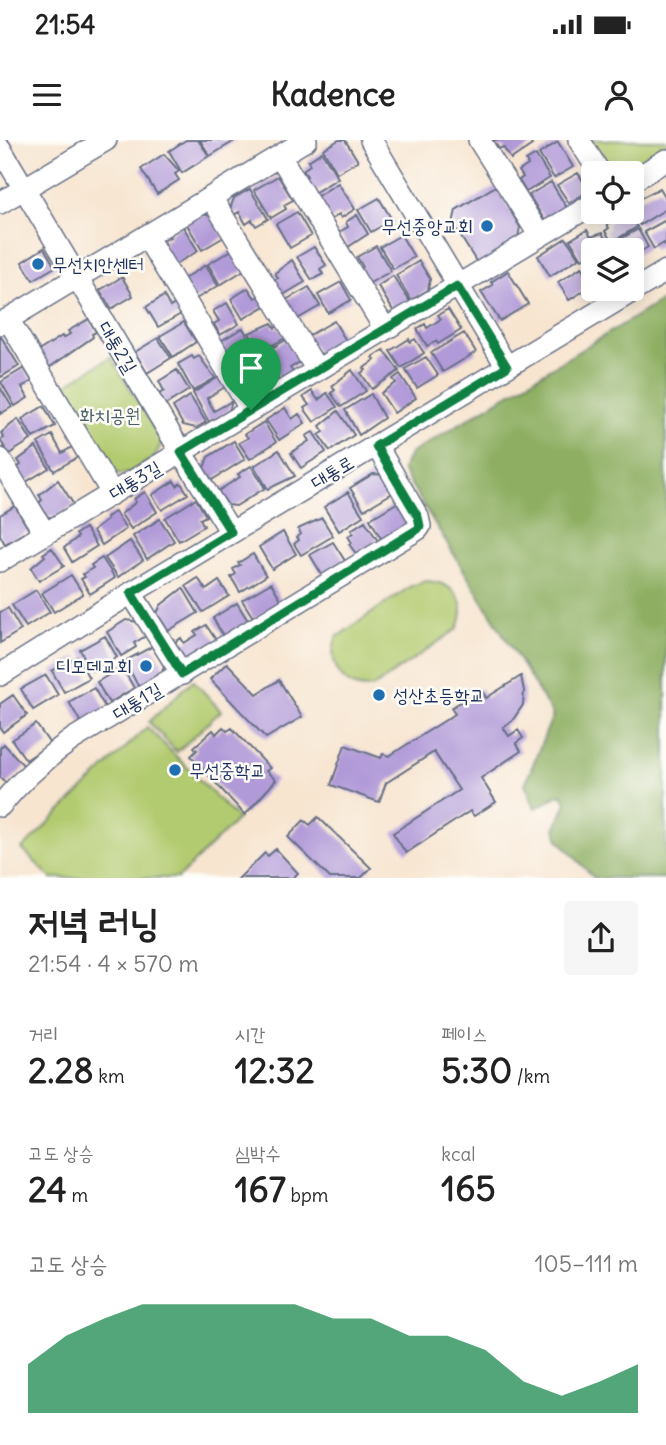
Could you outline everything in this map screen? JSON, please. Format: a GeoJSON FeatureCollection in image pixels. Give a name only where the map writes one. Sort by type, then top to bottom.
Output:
{"type":"FeatureCollection","features":[{"type":"Feature","properties":{"kind":"street"},"geometry":{"type":"LineString","coordinates":[[0,203],[106,140]]}},
{"type":"Feature","properties":{"kind":"street"},"geometry":{"type":"LineString","coordinates":[[113,493],[4,321],[306,140]]}},
{"type":"Feature","properties":{"kind":"street"},"geometry":{"type":"LineString","coordinates":[[371,140],[507,367]]}},
{"type":"Feature","properties":{"kind":"street"},"geometry":{"type":"LineString","coordinates":[[479,140],[540,236]]}},
{"type":"Feature","properties":{"kind":"street"},"geometry":{"type":"LineString","coordinates":[[579,140],[592,161]]}},
{"type":"Feature","properties":{"kind":"street","name":"대통2길"},"geometry":{"type":"LineString","coordinates":[[0,148],[231,532]]}},
{"type":"Feature","properties":{"kind":"street"},"geometry":{"type":"LineString","coordinates":[[280,156],[385,329]]}},
{"type":"Feature","properties":{"kind":"street"},"geometry":{"type":"LineString","coordinates":[[644,174],[666,160]]}},
{"type":"Feature","properties":{"kind":"street"},"geometry":{"type":"LineString","coordinates":[[211,197],[317,370]]}},
{"type":"Feature","properties":{"kind":"street","name":"대통3길"},"geometry":{"type":"LineString","coordinates":[[0,561],[581,211]]}},
{"type":"Feature","properties":{"kind":"street"},"geometry":{"type":"LineString","coordinates":[[146,236],[251,410]]}},
{"type":"Feature","properties":{"kind":"street","name":"대통로"},"geometry":{"type":"LineString","coordinates":[[0,675],[231,532],[666,271]]}},
{"type":"Feature","properties":{"kind":"street","name":"대통1길"},"geometry":{"type":"LineString","coordinates":[[0,806],[15,788],[54,752],[418,529],[418,517],[376,446]]}},
{"type":"Feature","properties":{"kind":"street"},"geometry":{"type":"LineString","coordinates":[[0,459],[45,534]]}},
{"type":"Feature","properties":{"kind":"street"},"geometry":{"type":"LineString","coordinates":[[131,593],[182,674]]}},
{"type":"Feature","properties":{"kind":"green space"},"geometry":{"type":"Polygon","coordinates":[[[589,140],[666,140],[666,154],[644,166],[644,161],[602,161],[589,140]]]}},
{"type":"Feature","properties":{"kind":"green space"},"geometry":{"type":"Polygon","coordinates":[[[666,298],[666,878],[594,878],[559,840],[555,829],[566,803],[562,794],[535,808],[525,784],[553,715],[402,470],[410,454],[666,298]]]}},
{"type":"Feature","properties":{"kind":"green space","name":"화치공원"},"geometry":{"type":"Polygon","coordinates":[[[111,357],[162,441],[155,457],[126,474],[111,473],[59,389],[111,357]]]}},
{"type":"Feature","properties":{"kind":"green space"},"geometry":{"type":"Polygon","coordinates":[[[426,581],[444,585],[457,595],[462,610],[457,629],[373,687],[363,688],[346,680],[335,665],[333,656],[337,637],[411,586],[426,581]]]}},
{"type":"Feature","properties":{"kind":"green space"},"geometry":{"type":"Polygon","coordinates":[[[193,680],[221,711],[177,752],[149,722],[193,680]]]}},
{"type":"Feature","properties":{"kind":"green space"},"geometry":{"type":"Polygon","coordinates":[[[147,727],[238,819],[178,878],[51,878],[22,849],[147,727]]]}},
{"type":"Feature","properties":{"kind":"building"},"geometry":{"type":"Polygon","coordinates":[[[186,140],[198,140],[209,156],[182,173],[169,151],[186,140]]]}},
{"type":"Feature","properties":{"kind":"building"},"geometry":{"type":"Polygon","coordinates":[[[200,140],[236,140],[210,156],[200,140]]]}},
{"type":"Feature","properties":{"kind":"building"},"geometry":{"type":"Polygon","coordinates":[[[339,140],[345,140],[358,161],[337,173],[323,149],[339,140]]]}},
{"type":"Feature","properties":{"kind":"building"},"geometry":{"type":"Polygon","coordinates":[[[493,140],[529,140],[532,145],[511,159],[503,147],[499,149],[493,140]]]}},
{"type":"Feature","properties":{"kind":"building"},"geometry":{"type":"Polygon","coordinates":[[[558,142],[573,167],[554,178],[539,154],[558,142]]]}},
{"type":"Feature","properties":{"kind":"building"},"geometry":{"type":"Polygon","coordinates":[[[322,152],[338,178],[312,194],[303,179],[307,176],[303,170],[310,165],[308,161],[322,152]]]}},
{"type":"Feature","properties":{"kind":"building"},"geometry":{"type":"Polygon","coordinates":[[[164,154],[179,171],[175,174],[179,180],[157,194],[141,169],[164,154]]]}},
{"type":"Feature","properties":{"kind":"building"},"geometry":{"type":"Polygon","coordinates":[[[536,155],[550,178],[526,192],[519,180],[523,177],[519,171],[528,165],[526,161],[536,155]]]}},
{"type":"Feature","properties":{"kind":"building"},"geometry":{"type":"Polygon","coordinates":[[[578,173],[581,178],[581,196],[569,203],[557,185],[578,173]]]}},
{"type":"Feature","properties":{"kind":"building"},"geometry":{"type":"Polygon","coordinates":[[[278,176],[293,200],[284,205],[286,209],[271,218],[254,190],[278,176]]]}},
{"type":"Feature","properties":{"kind":"building"},"geometry":{"type":"Polygon","coordinates":[[[551,182],[567,208],[545,221],[529,195],[551,182]]]}},
{"type":"Feature","properties":{"kind":"building"},"geometry":{"type":"Polygon","coordinates":[[[338,183],[355,209],[341,218],[339,214],[331,220],[316,197],[338,183]]]}},
{"type":"Feature","properties":{"kind":"building","name":"무선중앙교회"},"geometry":{"type":"Polygon","coordinates":[[[496,186],[520,227],[517,242],[479,266],[453,224],[456,210],[496,186]]]}},
{"type":"Feature","properties":{"kind":"building"},"geometry":{"type":"Polygon","coordinates":[[[660,188],[666,198],[666,209],[644,223],[644,196],[660,188]]]}},
{"type":"Feature","properties":{"kind":"building"},"geometry":{"type":"Polygon","coordinates":[[[250,189],[268,219],[256,226],[252,220],[246,224],[239,212],[234,215],[230,209],[234,198],[250,189]]]}},
{"type":"Feature","properties":{"kind":"building"},"geometry":{"type":"Polygon","coordinates":[[[379,198],[392,220],[371,232],[358,210],[379,198]]]}},
{"type":"Feature","properties":{"kind":"building"},"geometry":{"type":"Polygon","coordinates":[[[297,212],[311,236],[290,248],[276,224],[297,212]]]}},
{"type":"Feature","properties":{"kind":"building"},"geometry":{"type":"Polygon","coordinates":[[[201,214],[211,216],[224,237],[202,250],[186,223],[201,214]]]}},
{"type":"Feature","properties":{"kind":"building"},"geometry":{"type":"Polygon","coordinates":[[[357,215],[368,234],[348,247],[339,232],[348,227],[346,222],[357,215]]]}},
{"type":"Feature","properties":{"kind":"building"},"geometry":{"type":"Polygon","coordinates":[[[666,220],[666,246],[664,243],[654,249],[644,232],[666,220]]]}},
{"type":"Feature","properties":{"kind":"building"},"geometry":{"type":"Polygon","coordinates":[[[607,224],[635,224],[637,227],[619,238],[609,238],[605,231],[609,228],[607,224]]]}},
{"type":"Feature","properties":{"kind":"building"},"geometry":{"type":"Polygon","coordinates":[[[182,225],[198,251],[174,265],[163,247],[166,245],[163,241],[170,237],[168,234],[182,225]]]}},
{"type":"Feature","properties":{"kind":"building"},"geometry":{"type":"Polygon","coordinates":[[[638,229],[643,238],[622,238],[638,229]]]}},
{"type":"Feature","properties":{"kind":"building"},"geometry":{"type":"Polygon","coordinates":[[[587,230],[591,237],[602,233],[605,238],[581,238],[581,257],[570,240],[587,230]]]}},
{"type":"Feature","properties":{"kind":"building"},"geometry":{"type":"Polygon","coordinates":[[[401,235],[414,257],[393,269],[380,247],[401,235]]]}},
{"type":"Feature","properties":{"kind":"building"},"geometry":{"type":"Polygon","coordinates":[[[566,238],[579,258],[550,276],[538,256],[566,238]]]}},
{"type":"Feature","properties":{"kind":"building"},"geometry":{"type":"Polygon","coordinates":[[[376,246],[391,271],[368,284],[359,269],[363,267],[357,257],[376,246]]]}},
{"type":"Feature","properties":{"kind":"building"},"geometry":{"type":"Polygon","coordinates":[[[314,247],[326,265],[320,269],[323,274],[312,280],[297,257],[314,247]]]}},
{"type":"Feature","properties":{"kind":"building","name":"무선치안센터"},"geometry":{"type":"Polygon","coordinates":[[[44,248],[55,267],[33,280],[22,262],[44,248]]]}},
{"type":"Feature","properties":{"kind":"building"},"geometry":{"type":"Polygon","coordinates":[[[232,250],[244,270],[220,285],[208,264],[232,250]]]}},
{"type":"Feature","properties":{"kind":"building"},"geometry":{"type":"Polygon","coordinates":[[[292,260],[305,282],[283,295],[274,280],[278,278],[275,273],[292,260]]]}},
{"type":"Feature","properties":{"kind":"building"},"geometry":{"type":"Polygon","coordinates":[[[419,261],[430,279],[428,290],[411,300],[396,275],[419,261]]]}},
{"type":"Feature","properties":{"kind":"building"},"geometry":{"type":"Polygon","coordinates":[[[206,265],[218,286],[194,300],[182,280],[206,265]]]}},
{"type":"Feature","properties":{"kind":"building"},"geometry":{"type":"Polygon","coordinates":[[[581,268],[581,292],[569,300],[558,282],[581,268]]]}},
{"type":"Feature","properties":{"kind":"building"},"geometry":{"type":"Polygon","coordinates":[[[508,271],[528,304],[500,321],[481,292],[508,271]]]}},
{"type":"Feature","properties":{"kind":"building"},"geometry":{"type":"Polygon","coordinates":[[[393,276],[410,302],[394,312],[378,286],[393,276]]]}},
{"type":"Feature","properties":{"kind":"building"},"geometry":{"type":"Polygon","coordinates":[[[122,277],[133,296],[111,309],[100,290],[122,277]]]}},
{"type":"Feature","properties":{"kind":"building"},"geometry":{"type":"Polygon","coordinates":[[[341,282],[351,300],[328,313],[318,295],[341,282]]]}},
{"type":"Feature","properties":{"kind":"building"},"geometry":{"type":"Polygon","coordinates":[[[309,287],[320,306],[296,320],[284,301],[309,287]]]}},
{"type":"Feature","properties":{"kind":"building"},"geometry":{"type":"Polygon","coordinates":[[[248,288],[255,298],[260,296],[265,306],[243,319],[231,299],[248,288]]]}},
{"type":"Feature","properties":{"kind":"building"},"geometry":{"type":"Polygon","coordinates":[[[164,296],[170,307],[175,304],[181,314],[158,327],[146,307],[164,296]]]}},
{"type":"Feature","properties":{"kind":"building"},"geometry":{"type":"Polygon","coordinates":[[[227,303],[239,324],[220,335],[214,324],[219,321],[213,311],[227,303]]]}},
{"type":"Feature","properties":{"kind":"building"},"geometry":{"type":"Polygon","coordinates":[[[448,309],[461,330],[438,344],[436,341],[427,346],[417,329],[425,324],[427,328],[441,319],[438,315],[448,309]]]}},
{"type":"Feature","properties":{"kind":"building"},"geometry":{"type":"Polygon","coordinates":[[[89,319],[96,332],[92,334],[93,337],[47,369],[37,352],[70,334],[68,331],[89,319]]]}},
{"type":"Feature","properties":{"kind":"building"},"geometry":{"type":"Polygon","coordinates":[[[334,321],[348,344],[329,355],[318,353],[308,336],[334,321]]]}},
{"type":"Feature","properties":{"kind":"building"},"geometry":{"type":"Polygon","coordinates":[[[184,322],[196,342],[173,357],[160,336],[184,322]]]}},
{"type":"Feature","properties":{"kind":"building"},"geometry":{"type":"Polygon","coordinates":[[[272,323],[275,328],[278,326],[285,338],[260,352],[249,333],[272,323]]]}},
{"type":"Feature","properties":{"kind":"building"},"geometry":{"type":"Polygon","coordinates":[[[243,328],[253,346],[230,360],[219,342],[243,328]]]}},
{"type":"Feature","properties":{"kind":"building"},"geometry":{"type":"Polygon","coordinates":[[[464,333],[476,352],[443,372],[431,353],[464,333]]]}},
{"type":"Feature","properties":{"kind":"building"},"geometry":{"type":"Polygon","coordinates":[[[0,335],[19,366],[1,377],[0,375],[0,335]]]}},
{"type":"Feature","properties":{"kind":"building"},"geometry":{"type":"Polygon","coordinates":[[[158,338],[171,358],[147,373],[135,352],[158,338]]]}},
{"type":"Feature","properties":{"kind":"building"},"geometry":{"type":"Polygon","coordinates":[[[409,339],[410,342],[415,339],[424,353],[401,368],[390,351],[409,339]]]}},
{"type":"Feature","properties":{"kind":"building"},"geometry":{"type":"Polygon","coordinates":[[[286,340],[300,362],[290,368],[295,375],[281,383],[263,353],[286,340]]]}},
{"type":"Feature","properties":{"kind":"building"},"geometry":{"type":"Polygon","coordinates":[[[384,350],[399,371],[372,389],[361,373],[375,360],[373,357],[384,350]]]}},
{"type":"Feature","properties":{"kind":"building"},"geometry":{"type":"Polygon","coordinates":[[[192,356],[194,359],[199,356],[215,378],[193,391],[178,364],[192,356]]]}},
{"type":"Feature","properties":{"kind":"building"},"geometry":{"type":"Polygon","coordinates":[[[426,357],[438,375],[417,388],[405,369],[426,357]]]}},
{"type":"Feature","properties":{"kind":"building"},"geometry":{"type":"Polygon","coordinates":[[[265,365],[276,382],[252,396],[242,378],[265,365]]]}},
{"type":"Feature","properties":{"kind":"building"},"geometry":{"type":"Polygon","coordinates":[[[24,368],[32,381],[22,387],[28,398],[15,406],[1,382],[24,368]]]}},
{"type":"Feature","properties":{"kind":"building"},"geometry":{"type":"Polygon","coordinates":[[[177,370],[189,390],[165,405],[159,394],[164,391],[159,381],[177,370]]]}},
{"type":"Feature","properties":{"kind":"building"},"geometry":{"type":"Polygon","coordinates":[[[352,370],[366,391],[341,407],[331,393],[335,390],[332,386],[352,370]]]}},
{"type":"Feature","properties":{"kind":"building"},"geometry":{"type":"Polygon","coordinates":[[[400,374],[416,398],[394,413],[381,393],[396,383],[393,379],[400,374]]]}},
{"type":"Feature","properties":{"kind":"building"},"geometry":{"type":"Polygon","coordinates":[[[219,377],[225,387],[207,398],[214,411],[232,401],[229,411],[209,422],[193,393],[219,377]]]}},
{"type":"Feature","properties":{"kind":"building"},"geometry":{"type":"Polygon","coordinates":[[[0,387],[12,407],[0,414],[0,387]]]}},
{"type":"Feature","properties":{"kind":"building"},"geometry":{"type":"Polygon","coordinates":[[[312,391],[318,400],[327,393],[337,407],[314,422],[304,408],[309,405],[303,397],[312,391]]]}},
{"type":"Feature","properties":{"kind":"building"},"geometry":{"type":"Polygon","coordinates":[[[371,394],[384,418],[359,435],[345,410],[371,394]]]}},
{"type":"Feature","properties":{"kind":"building"},"geometry":{"type":"Polygon","coordinates":[[[190,396],[206,422],[196,428],[183,425],[173,407],[190,396]]]}},
{"type":"Feature","properties":{"kind":"building"},"geometry":{"type":"Polygon","coordinates":[[[44,406],[55,426],[33,438],[22,419],[44,406]]]}},
{"type":"Feature","properties":{"kind":"building"},"geometry":{"type":"Polygon","coordinates":[[[285,408],[292,419],[299,414],[305,423],[279,440],[266,420],[285,408]]]}},
{"type":"Feature","properties":{"kind":"building"},"geometry":{"type":"Polygon","coordinates":[[[338,411],[354,435],[330,451],[319,435],[324,432],[320,426],[338,411]]]}},
{"type":"Feature","properties":{"kind":"building"},"geometry":{"type":"Polygon","coordinates":[[[18,419],[31,440],[9,454],[0,440],[4,438],[1,433],[18,419]]]}},
{"type":"Feature","properties":{"kind":"building"},"geometry":{"type":"Polygon","coordinates":[[[264,422],[276,442],[250,459],[239,443],[248,438],[245,434],[264,422]]]}},
{"type":"Feature","properties":{"kind":"building"},"geometry":{"type":"Polygon","coordinates":[[[313,432],[326,452],[301,468],[291,453],[309,441],[306,436],[313,432]]]}},
{"type":"Feature","properties":{"kind":"building"},"geometry":{"type":"Polygon","coordinates":[[[52,435],[62,453],[72,447],[78,457],[54,471],[38,443],[52,435]]]}},
{"type":"Feature","properties":{"kind":"building"},"geometry":{"type":"Polygon","coordinates":[[[234,441],[245,459],[212,480],[204,468],[208,457],[234,441]]]}},
{"type":"Feature","properties":{"kind":"building"},"geometry":{"type":"Polygon","coordinates":[[[36,447],[49,468],[26,482],[18,467],[21,465],[18,460],[36,447]]]}},
{"type":"Feature","properties":{"kind":"building"},"geometry":{"type":"Polygon","coordinates":[[[279,450],[295,476],[268,489],[254,466],[279,450]]]}},
{"type":"Feature","properties":{"kind":"building"},"geometry":{"type":"Polygon","coordinates":[[[251,466],[265,488],[236,506],[228,505],[218,491],[240,477],[238,474],[251,466]]]}},
{"type":"Feature","properties":{"kind":"building"},"geometry":{"type":"Polygon","coordinates":[[[373,474],[384,475],[394,492],[364,510],[350,488],[373,474]]]}},
{"type":"Feature","properties":{"kind":"building"},"geometry":{"type":"Polygon","coordinates":[[[58,480],[74,505],[55,517],[48,517],[39,503],[42,500],[39,495],[58,480]]]}},
{"type":"Feature","properties":{"kind":"building"},"geometry":{"type":"Polygon","coordinates":[[[174,481],[177,486],[181,483],[188,494],[162,510],[152,495],[174,481]]]}},
{"type":"Feature","properties":{"kind":"building"},"geometry":{"type":"Polygon","coordinates":[[[145,492],[157,512],[131,529],[121,514],[136,502],[134,499],[145,492]]]}},
{"type":"Feature","properties":{"kind":"building"},"geometry":{"type":"Polygon","coordinates":[[[348,492],[363,516],[339,531],[324,507],[348,492]]]}},
{"type":"Feature","properties":{"kind":"building"},"geometry":{"type":"Polygon","coordinates":[[[196,499],[206,516],[200,519],[204,526],[179,541],[165,518],[196,499]]]}},
{"type":"Feature","properties":{"kind":"building"},"geometry":{"type":"Polygon","coordinates":[[[400,501],[410,517],[406,528],[383,542],[370,519],[400,501]]]}},
{"type":"Feature","properties":{"kind":"building"},"geometry":{"type":"Polygon","coordinates":[[[15,506],[29,530],[5,544],[0,535],[0,515],[15,506]]]}},
{"type":"Feature","properties":{"kind":"building"},"geometry":{"type":"Polygon","coordinates":[[[115,512],[126,529],[102,545],[93,531],[115,512]]]}},
{"type":"Feature","properties":{"kind":"building"},"geometry":{"type":"Polygon","coordinates":[[[322,518],[333,536],[301,555],[294,544],[301,534],[298,529],[322,518]]]}},
{"type":"Feature","properties":{"kind":"building"},"geometry":{"type":"Polygon","coordinates":[[[160,519],[174,541],[147,559],[133,536],[160,519]]]}},
{"type":"Feature","properties":{"kind":"building"},"geometry":{"type":"Polygon","coordinates":[[[365,521],[378,541],[357,555],[349,544],[352,543],[348,536],[353,533],[351,530],[365,521]]]}},
{"type":"Feature","properties":{"kind":"building"},"geometry":{"type":"Polygon","coordinates":[[[85,528],[97,546],[72,562],[64,548],[85,528]]]}},
{"type":"Feature","properties":{"kind":"building"},"geometry":{"type":"Polygon","coordinates":[[[283,532],[296,554],[272,569],[259,547],[283,532]]]}},
{"type":"Feature","properties":{"kind":"building"},"geometry":{"type":"Polygon","coordinates":[[[130,541],[143,560],[118,577],[105,558],[130,541]]]}},
{"type":"Feature","properties":{"kind":"building"},"geometry":{"type":"Polygon","coordinates":[[[333,542],[347,564],[324,578],[310,555],[333,542]]]}},
{"type":"Feature","properties":{"kind":"building"},"geometry":{"type":"Polygon","coordinates":[[[52,548],[64,566],[39,581],[31,568],[52,548]]]}},
{"type":"Feature","properties":{"kind":"building"},"geometry":{"type":"Polygon","coordinates":[[[253,554],[266,576],[240,592],[231,577],[236,574],[233,569],[253,554]]]}},
{"type":"Feature","properties":{"kind":"building"},"geometry":{"type":"Polygon","coordinates":[[[102,558],[115,578],[90,594],[81,579],[85,577],[83,574],[93,568],[91,565],[102,558]]]}},
{"type":"Feature","properties":{"kind":"building"},"geometry":{"type":"Polygon","coordinates":[[[71,575],[83,594],[54,612],[42,593],[71,575]]]}},
{"type":"Feature","properties":{"kind":"building"},"geometry":{"type":"Polygon","coordinates":[[[198,578],[206,590],[219,581],[229,596],[203,612],[186,586],[198,578]]]}},
{"type":"Feature","properties":{"kind":"building"},"geometry":{"type":"Polygon","coordinates":[[[271,583],[282,601],[254,619],[242,600],[271,583]]]}},
{"type":"Feature","properties":{"kind":"building"},"geometry":{"type":"Polygon","coordinates":[[[183,588],[198,613],[168,631],[157,613],[161,605],[183,588]]]}},
{"type":"Feature","properties":{"kind":"building"},"geometry":{"type":"Polygon","coordinates":[[[36,590],[50,612],[26,627],[12,605],[36,590]]]}},
{"type":"Feature","properties":{"kind":"building"},"geometry":{"type":"Polygon","coordinates":[[[237,603],[250,624],[225,639],[213,618],[237,603]]]}},
{"type":"Feature","properties":{"kind":"building"},"geometry":{"type":"Polygon","coordinates":[[[8,608],[21,630],[0,643],[0,612],[8,608]]]}},
{"type":"Feature","properties":{"kind":"building"},"geometry":{"type":"Polygon","coordinates":[[[126,620],[138,622],[146,636],[134,643],[136,647],[121,656],[107,632],[126,620]]]}},
{"type":"Feature","properties":{"kind":"building"},"geometry":{"type":"Polygon","coordinates":[[[206,625],[218,643],[191,660],[182,658],[173,644],[181,638],[184,643],[206,625]]]}},
{"type":"Feature","properties":{"kind":"building"},"geometry":{"type":"Polygon","coordinates":[[[105,636],[117,657],[92,671],[80,650],[105,636]]]}},
{"type":"Feature","properties":{"kind":"building"},"geometry":{"type":"Polygon","coordinates":[[[153,646],[164,666],[162,673],[138,686],[125,661],[153,646]]]}},
{"type":"Feature","properties":{"kind":"building"},"geometry":{"type":"Polygon","coordinates":[[[77,657],[89,678],[64,692],[52,671],[77,657]]]}},
{"type":"Feature","properties":{"kind":"building"},"geometry":{"type":"Polygon","coordinates":[[[227,663],[257,694],[279,680],[302,717],[266,738],[210,679],[227,663]]]}},
{"type":"Feature","properties":{"kind":"building"},"geometry":{"type":"Polygon","coordinates":[[[122,667],[134,688],[109,703],[97,682],[122,667]]]}},
{"type":"Feature","properties":{"kind":"building"},"geometry":{"type":"Polygon","coordinates":[[[46,675],[58,695],[33,710],[21,689],[46,675]]]}},
{"type":"Feature","properties":{"kind":"building","name":"성산초등학교"},"geometry":{"type":"Polygon","coordinates":[[[521,676],[523,705],[512,721],[503,727],[509,736],[518,730],[523,738],[516,743],[521,751],[481,778],[496,802],[474,816],[470,811],[406,853],[393,833],[459,790],[434,752],[386,783],[379,802],[331,785],[345,745],[381,758],[383,754],[389,756],[455,714],[451,708],[481,689],[486,698],[521,676]]]}},
{"type":"Feature","properties":{"kind":"building"},"geometry":{"type":"Polygon","coordinates":[[[94,688],[106,709],[81,723],[69,702],[94,688]]]}},
{"type":"Feature","properties":{"kind":"building"},"geometry":{"type":"Polygon","coordinates":[[[13,695],[27,715],[3,732],[0,727],[0,704],[13,695]]]}},
{"type":"Feature","properties":{"kind":"building"},"geometry":{"type":"Polygon","coordinates":[[[36,724],[50,744],[26,760],[12,740],[36,724]]]}},
{"type":"Feature","properties":{"kind":"building"},"geometry":{"type":"Polygon","coordinates":[[[223,727],[227,731],[232,728],[270,768],[266,771],[276,780],[245,815],[191,756],[197,750],[194,747],[213,730],[216,734],[223,727]]]}},
{"type":"Feature","properties":{"kind":"building"},"geometry":{"type":"Polygon","coordinates":[[[4,744],[25,767],[7,784],[0,777],[0,748],[4,744]]]}},
{"type":"Feature","properties":{"kind":"building"},"geometry":{"type":"Polygon","coordinates":[[[318,817],[371,868],[361,878],[330,878],[288,837],[304,820],[310,825],[318,817]]]}},
{"type":"Feature","properties":{"kind":"building"},"geometry":{"type":"Polygon","coordinates":[[[276,849],[298,873],[293,878],[239,878],[265,853],[268,856],[276,849]]]}},
{"type":"Feature","properties":{"kind":"place","name":"무선중앙교회"},"geometry":{"type":"Point","coordinates":[487,226]}},
{"type":"Feature","properties":{"kind":"place","name":"무선치안센터"},"geometry":{"type":"Point","coordinates":[38,264]}},
{"type":"Feature","properties":{"kind":"place","name":"디모데교회"},"geometry":{"type":"Point","coordinates":[146,666]}},
{"type":"Feature","properties":{"kind":"place","name":"성산초등학교"},"geometry":{"type":"Point","coordinates":[379,695]}},
{"type":"Feature","properties":{"kind":"place","name":"무선중학교"},"geometry":{"type":"Point","coordinates":[175,770]}},
{"type":"Feature","properties":{"kind":"route"},"geometry":{"type":"LineString","coordinates":[[457,286],[507,367],[376,446],[418,517],[420,526],[415,532],[182,674],[131,593],[231,532],[181,452],[251,410],[457,286]]}}]}
